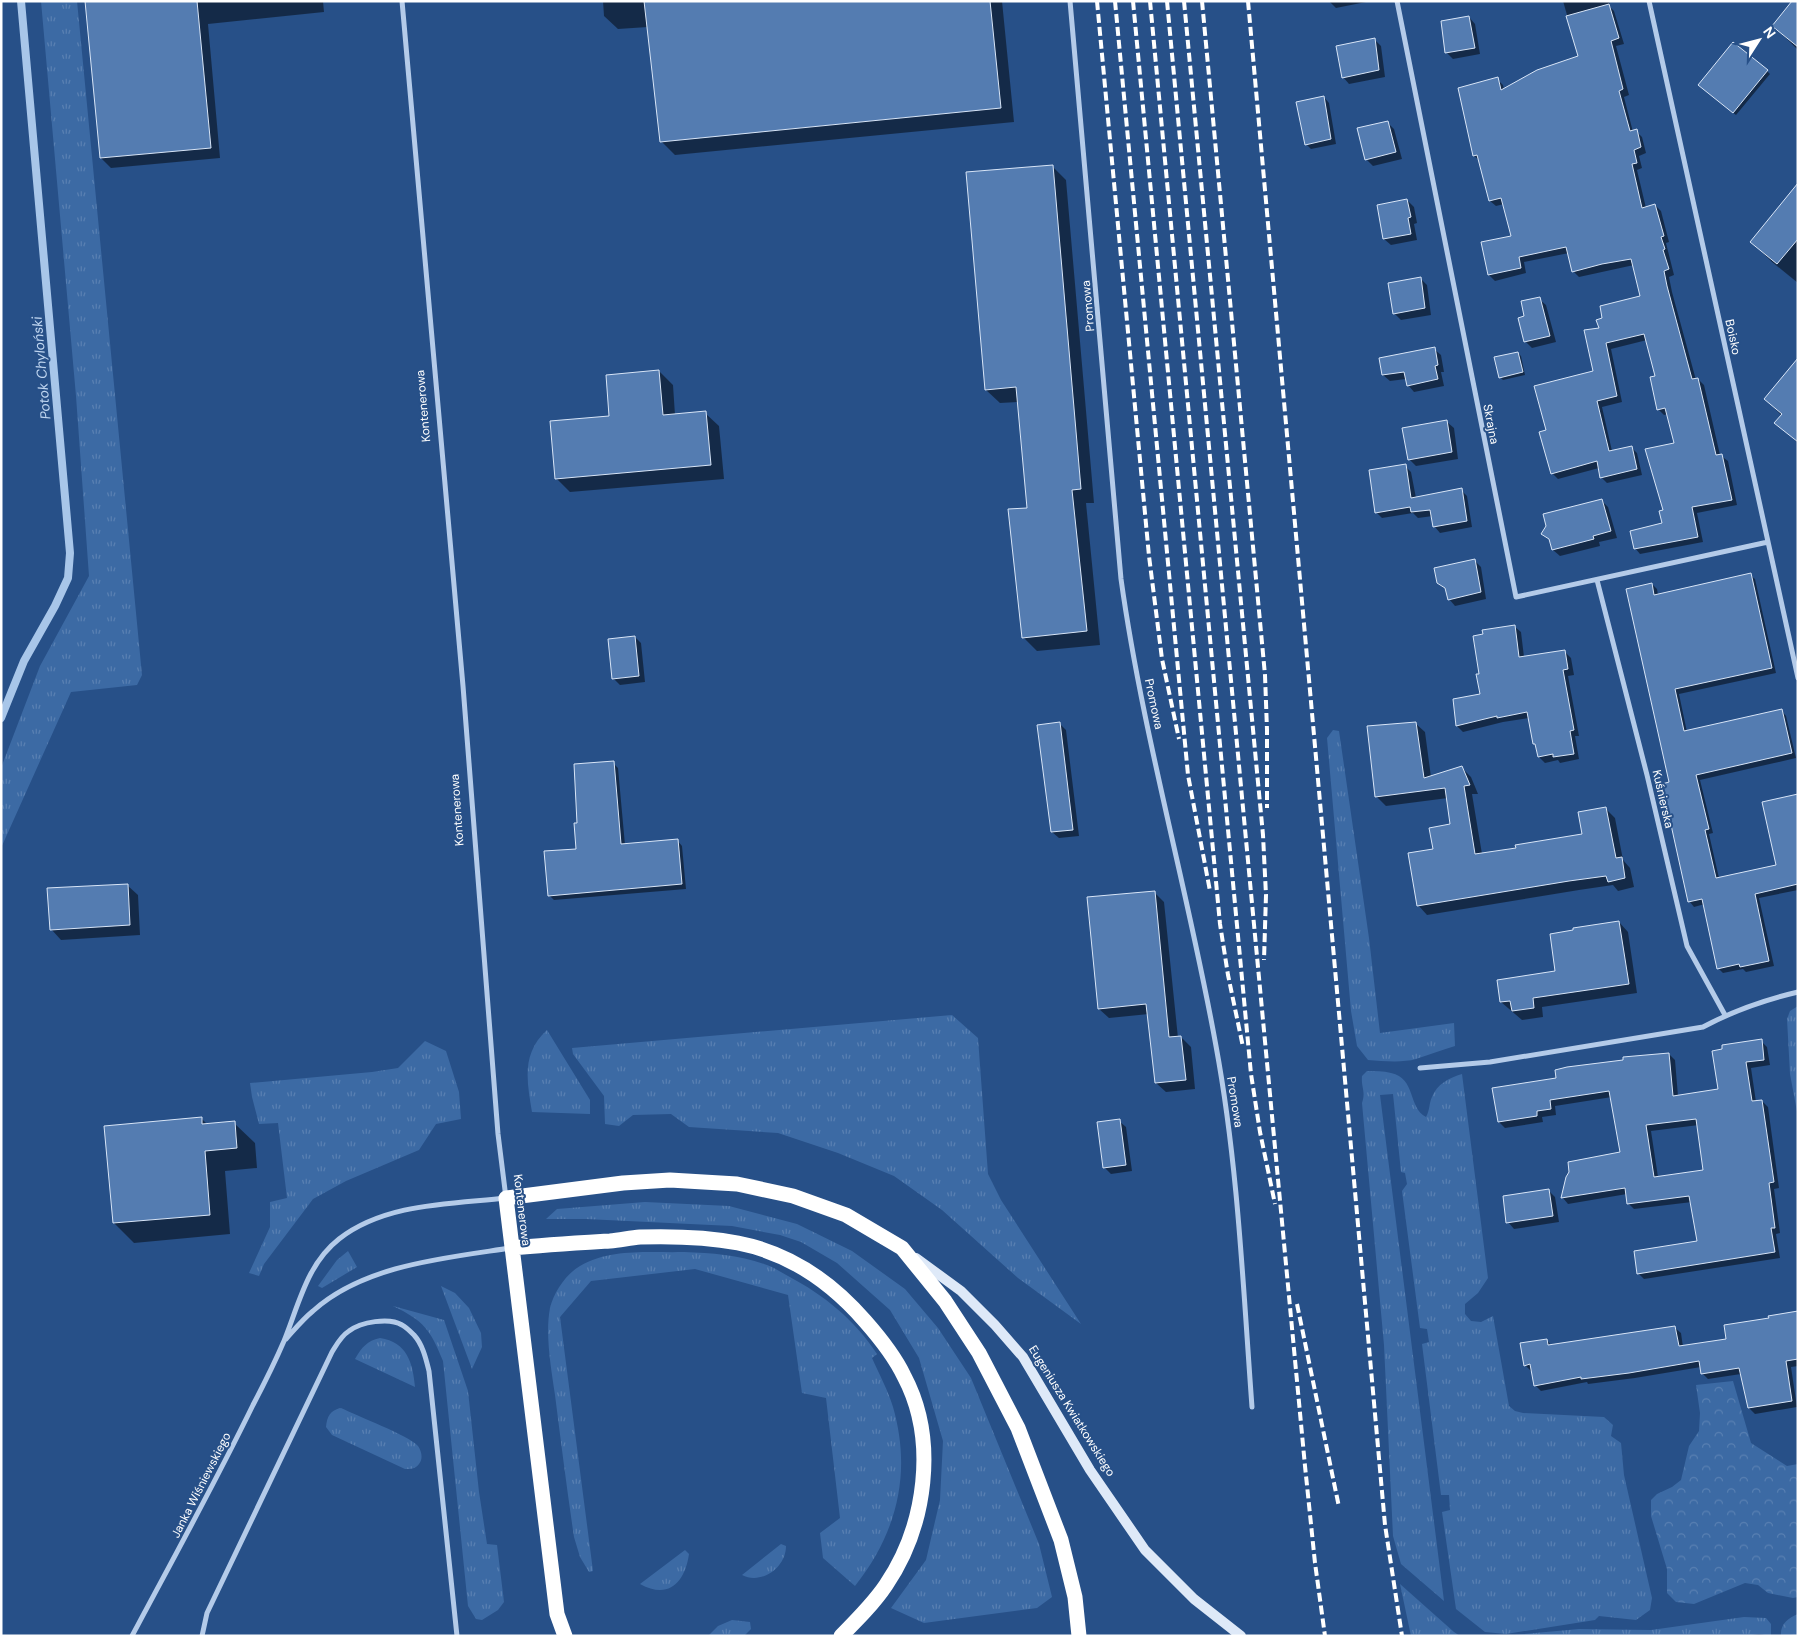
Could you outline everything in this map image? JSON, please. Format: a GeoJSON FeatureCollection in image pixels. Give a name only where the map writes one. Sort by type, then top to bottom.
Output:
{"type":"FeatureCollection","features":[{"type":"Feature","properties":{"kind":"highway","name":"Eugeniusza Kwiatkowskiego"},"geometry":{"type":"LineString","coordinates":[[506,1198],[623,1183],[670,1180],[737,1184],[793,1196],[846,1215],[902,1248]]}},
{"type":"Feature","properties":{"kind":"highway","name":"Kontenerowa"},"geometry":{"type":"LineString","coordinates":[[506,1198],[557,1614],[555,1636]]}},
{"type":"Feature","properties":{"kind":"highway"},"geometry":{"type":"LineString","coordinates":[[512,1248],[640,1237],[700,1237],[740,1243],[782,1256],[813,1274],[848,1301],[885,1343],[905,1377],[920,1417],[923,1452],[922,1489],[916,1521],[905,1549],[886,1585],[841,1636]]}},
{"type":"Feature","properties":{"kind":"highway"},"geometry":{"type":"LineString","coordinates":[[902,1248],[945,1300],[979,1353],[1018,1428],[1061,1540],[1075,1597],[1079,1636]]}},
{"type":"Feature","properties":{"kind":"highway","name":"Kontenerowa"},"geometry":{"type":"LineString","coordinates":[[557,1614],[565,1636]]}},
{"type":"Feature","properties":{"kind":"main road","name":"Eugeniusza Kwiatkowskiego"},"geometry":{"type":"LineString","coordinates":[[902,1248],[960,1291],[996,1324],[1023,1357],[1090,1470],[1145,1550],[1194,1599],[1241,1636]]}},
{"type":"Feature","properties":{"kind":"street","name":"Kontenerowa"},"geometry":{"type":"LineString","coordinates":[[402,1],[462,676],[498,1134],[506,1198]]}},
{"type":"Feature","properties":{"kind":"street","name":"Promowa"},"geometry":{"type":"LineString","coordinates":[[1070,1],[1121,579],[1144,704],[1216,1046],[1233,1154],[1252,1406]]}},
{"type":"Feature","properties":{"kind":"street","name":"Skrajna"},"geometry":{"type":"LineString","coordinates":[[1397,1],[1516,597],[1768,542]]}},
{"type":"Feature","properties":{"kind":"street","name":"Boisko"},"geometry":{"type":"LineString","coordinates":[[1649,1],[1798,678]]}},
{"type":"Feature","properties":{"kind":"street","name":"Kuśnierska"},"geometry":{"type":"LineString","coordinates":[[1597,580],[1647,775],[1687,946],[1725,1015]]}},
{"type":"Feature","properties":{"kind":"street"},"geometry":{"type":"LineString","coordinates":[[1420,1068],[1490,1062],[1703,1027],[1725,1015],[1770,998],[1798,992]]}},
{"type":"Feature","properties":{"kind":"street","name":"Janka Wiśniewskiego"},"geometry":{"type":"LineString","coordinates":[[132,1636],[189,1530],[284,1341],[310,1274],[322,1255],[339,1239],[364,1224],[389,1214],[426,1206],[506,1198]]}},
{"type":"Feature","properties":{"kind":"street","name":"Janka Wiśniewskiego"},"geometry":{"type":"LineString","coordinates":[[284,1341],[313,1310],[340,1292],[389,1270],[432,1260],[512,1248]]}},
{"type":"Feature","properties":{"kind":"street"},"geometry":{"type":"LineString","coordinates":[[202,1636],[211,1605],[332,1352],[339,1340],[349,1331],[360,1325],[385,1321],[401,1324],[415,1337],[423,1350],[429,1371],[457,1636]]}},
{"type":"Feature","properties":{"kind":"green space"},"geometry":{"type":"Polygon","coordinates":[[[41,1],[77,1],[142,675],[137,685],[71,692],[1,848],[1,768],[40,666],[89,576],[76,396],[41,1]]]}},
{"type":"Feature","properties":{"kind":"green space"},"geometry":{"type":"Polygon","coordinates":[[[1333,730],[1339,731],[1369,938],[1380,1033],[1454,1023],[1455,1046],[1416,1059],[1399,1061],[1368,1060],[1357,1046],[1351,1011],[1327,738],[1333,730]]]}},
{"type":"Feature","properties":{"kind":"green space"},"geometry":{"type":"Polygon","coordinates":[[[1798,1006],[1798,1117],[1790,1074],[1787,1019],[1790,1011],[1798,1006]]]}},
{"type":"Feature","properties":{"kind":"green space"},"geometry":{"type":"Polygon","coordinates":[[[952,1015],[978,1038],[988,1174],[1001,1200],[1081,1324],[1018,1278],[942,1210],[894,1176],[838,1153],[778,1133],[689,1127],[671,1114],[633,1115],[619,1126],[605,1124],[604,1096],[573,1054],[572,1048],[952,1015]]]}},
{"type":"Feature","properties":{"kind":"green space"},"geometry":{"type":"Polygon","coordinates":[[[547,1030],[590,1100],[590,1114],[532,1112],[528,1068],[533,1049],[547,1030]]]}},
{"type":"Feature","properties":{"kind":"green space"},"geometry":{"type":"Polygon","coordinates":[[[425,1041],[446,1051],[459,1092],[461,1119],[436,1124],[419,1150],[346,1181],[313,1199],[264,1264],[259,1276],[249,1273],[270,1227],[270,1202],[287,1198],[278,1123],[259,1124],[250,1083],[398,1068],[425,1041]]]}},
{"type":"Feature","properties":{"kind":"green space"},"geometry":{"type":"Polygon","coordinates":[[[1367,1071],[1385,1072],[1399,1076],[1408,1087],[1416,1107],[1426,1117],[1431,1099],[1437,1088],[1448,1080],[1462,1074],[1488,1278],[1478,1293],[1465,1304],[1465,1314],[1471,1321],[1481,1322],[1493,1316],[1509,1406],[1515,1411],[1604,1417],[1613,1425],[1611,1436],[1621,1443],[1624,1475],[1652,1598],[1650,1610],[1636,1620],[1599,1616],[1595,1620],[1506,1634],[1485,1632],[1456,1609],[1442,1512],[1450,1510],[1449,1495],[1441,1495],[1422,1344],[1429,1342],[1427,1329],[1420,1328],[1402,1191],[1407,1184],[1405,1173],[1401,1172],[1393,1094],[1380,1095],[1444,1601],[1401,1564],[1393,1536],[1384,1345],[1362,1103],[1364,1095],[1362,1076],[1367,1071]]]}},
{"type":"Feature","properties":{"kind":"green space"},"geometry":{"type":"Polygon","coordinates":[[[645,1202],[729,1206],[797,1224],[852,1251],[905,1289],[938,1328],[971,1378],[1039,1544],[1052,1597],[1037,1608],[924,1623],[891,1608],[926,1560],[940,1500],[943,1441],[919,1358],[890,1310],[837,1263],[801,1242],[780,1235],[732,1226],[586,1219],[546,1219],[557,1209],[645,1202]]]}},
{"type":"Feature","properties":{"kind":"green space"},"geometry":{"type":"Polygon","coordinates":[[[348,1251],[357,1267],[322,1288],[318,1286],[337,1260],[348,1251]]]}},
{"type":"Feature","properties":{"kind":"green space"},"geometry":{"type":"Polygon","coordinates":[[[684,1252],[735,1257],[773,1268],[814,1291],[838,1309],[859,1330],[877,1354],[872,1358],[891,1401],[899,1431],[900,1479],[897,1501],[881,1545],[855,1586],[823,1558],[820,1533],[840,1518],[826,1398],[802,1393],[788,1295],[695,1269],[591,1281],[560,1317],[593,1571],[589,1572],[580,1557],[574,1537],[550,1362],[548,1329],[552,1302],[561,1284],[570,1274],[575,1269],[592,1260],[618,1254],[684,1252]]]}},
{"type":"Feature","properties":{"kind":"green space"},"geometry":{"type":"Polygon","coordinates":[[[441,1286],[455,1293],[469,1308],[481,1333],[482,1347],[472,1369],[441,1286]]]}},
{"type":"Feature","properties":{"kind":"green space"},"geometry":{"type":"Polygon","coordinates":[[[393,1306],[444,1320],[468,1391],[479,1492],[487,1544],[497,1545],[504,1602],[498,1610],[482,1620],[476,1619],[468,1606],[443,1361],[430,1333],[425,1327],[412,1316],[393,1306]]]}},
{"type":"Feature","properties":{"kind":"green space"},"geometry":{"type":"Polygon","coordinates":[[[380,1338],[397,1344],[407,1355],[415,1387],[355,1359],[365,1345],[380,1338]]]}},
{"type":"Feature","properties":{"kind":"green space"},"geometry":{"type":"Polygon","coordinates":[[[1733,1381],[1751,1443],[1787,1466],[1798,1464],[1798,1597],[1793,1598],[1768,1593],[1758,1585],[1745,1583],[1694,1604],[1676,1602],[1667,1593],[1667,1569],[1651,1516],[1651,1500],[1657,1494],[1672,1487],[1681,1480],[1689,1446],[1699,1431],[1700,1413],[1696,1385],[1733,1381]]]}},
{"type":"Feature","properties":{"kind":"green space"},"geometry":{"type":"Polygon","coordinates":[[[341,1408],[393,1431],[418,1446],[421,1453],[419,1464],[416,1467],[405,1469],[332,1435],[326,1427],[327,1420],[332,1412],[341,1408]]]}},
{"type":"Feature","properties":{"kind":"green space"},"geometry":{"type":"Polygon","coordinates":[[[781,1544],[786,1546],[785,1554],[782,1561],[771,1572],[757,1578],[749,1578],[742,1575],[781,1544]]]}},
{"type":"Feature","properties":{"kind":"green space"},"geometry":{"type":"Polygon","coordinates":[[[685,1550],[689,1554],[687,1564],[684,1573],[674,1586],[659,1590],[640,1584],[685,1550]]]}},
{"type":"Feature","properties":{"kind":"green space"},"geometry":{"type":"Polygon","coordinates":[[[1400,1584],[1454,1632],[1460,1636],[1411,1636],[1400,1584]]]}},
{"type":"Feature","properties":{"kind":"green space"},"geometry":{"type":"Polygon","coordinates":[[[1798,1614],[1798,1636],[1781,1636],[1785,1622],[1798,1614]]]}},
{"type":"Feature","properties":{"kind":"green space"},"geometry":{"type":"Polygon","coordinates":[[[1744,1617],[1766,1618],[1771,1624],[1771,1636],[1759,1634],[1745,1636],[1503,1636],[1579,1629],[1651,1630],[1744,1617]]]}},
{"type":"Feature","properties":{"kind":"green space"},"geometry":{"type":"Polygon","coordinates":[[[732,1620],[750,1622],[751,1629],[744,1636],[708,1636],[718,1626],[732,1620]]]}},
{"type":"Feature","properties":{"kind":"building"},"geometry":{"type":"Polygon","coordinates":[[[85,1],[197,1],[211,148],[100,158],[85,1]]]}},
{"type":"Feature","properties":{"kind":"building"},"geometry":{"type":"Polygon","coordinates":[[[644,1],[990,1],[1001,108],[660,142],[644,1]]]}},
{"type":"Feature","properties":{"kind":"building"},"geometry":{"type":"Polygon","coordinates":[[[1792,1],[1798,1],[1798,47],[1772,26],[1792,1]]]}},
{"type":"Feature","properties":{"kind":"building"},"geometry":{"type":"Polygon","coordinates":[[[1609,4],[1619,38],[1611,41],[1623,89],[1619,91],[1630,131],[1637,129],[1641,147],[1634,150],[1637,163],[1632,164],[1642,208],[1655,204],[1664,236],[1661,237],[1669,269],[1664,271],[1667,286],[1692,379],[1698,378],[1716,455],[1722,454],[1732,500],[1692,507],[1698,537],[1634,549],[1630,531],[1662,523],[1659,511],[1663,510],[1645,449],[1674,443],[1665,408],[1657,410],[1650,377],[1655,376],[1644,334],[1606,343],[1617,396],[1597,401],[1609,451],[1632,446],[1637,469],[1600,478],[1597,461],[1551,474],[1539,432],[1546,430],[1534,386],[1593,371],[1584,330],[1599,328],[1596,320],[1602,318],[1600,306],[1640,296],[1631,259],[1572,272],[1566,247],[1519,257],[1521,268],[1488,275],[1481,242],[1511,236],[1501,198],[1489,201],[1477,155],[1473,156],[1458,88],[1498,77],[1501,90],[1537,70],[1578,56],[1566,16],[1609,4]]]}},
{"type":"Feature","properties":{"kind":"building"},"geometry":{"type":"Polygon","coordinates":[[[1469,16],[1475,48],[1445,53],[1441,21],[1469,16]]]}},
{"type":"Feature","properties":{"kind":"building"},"geometry":{"type":"Polygon","coordinates":[[[1375,38],[1379,70],[1342,78],[1336,46],[1375,38]]]}},
{"type":"Feature","properties":{"kind":"building"},"geometry":{"type":"Polygon","coordinates":[[[1733,42],[1768,70],[1733,113],[1698,85],[1733,42]]]}},
{"type":"Feature","properties":{"kind":"building"},"geometry":{"type":"Polygon","coordinates":[[[1324,96],[1331,139],[1305,145],[1296,102],[1324,96]]]}},
{"type":"Feature","properties":{"kind":"building"},"geometry":{"type":"Polygon","coordinates":[[[1388,121],[1396,152],[1365,160],[1357,128],[1388,121]]]}},
{"type":"Feature","properties":{"kind":"building"},"geometry":{"type":"Polygon","coordinates":[[[1053,165],[1081,489],[1072,490],[1087,631],[1022,638],[1008,509],[1027,508],[1016,387],[985,390],[966,172],[1053,165]]]}},
{"type":"Feature","properties":{"kind":"building"},"geometry":{"type":"Polygon","coordinates":[[[1798,183],[1798,239],[1777,264],[1750,242],[1798,183]]]}},
{"type":"Feature","properties":{"kind":"building"},"geometry":{"type":"Polygon","coordinates":[[[1407,199],[1411,217],[1408,218],[1411,234],[1383,239],[1377,205],[1407,199]]]}},
{"type":"Feature","properties":{"kind":"building"},"geometry":{"type":"Polygon","coordinates":[[[1421,277],[1425,308],[1393,314],[1388,283],[1421,277]]]}},
{"type":"Feature","properties":{"kind":"building"},"geometry":{"type":"Polygon","coordinates":[[[1540,297],[1550,336],[1524,342],[1518,318],[1524,316],[1521,301],[1540,297]]]}},
{"type":"Feature","properties":{"kind":"building"},"geometry":{"type":"Polygon","coordinates":[[[1435,347],[1438,365],[1435,366],[1438,379],[1407,386],[1404,372],[1382,375],[1379,358],[1435,347]]]}},
{"type":"Feature","properties":{"kind":"building"},"geometry":{"type":"Polygon","coordinates":[[[1518,352],[1523,372],[1499,378],[1494,357],[1518,352]]]}},
{"type":"Feature","properties":{"kind":"building"},"geometry":{"type":"Polygon","coordinates":[[[1798,358],[1798,442],[1774,423],[1782,414],[1764,399],[1798,358]]]}},
{"type":"Feature","properties":{"kind":"building"},"geometry":{"type":"Polygon","coordinates":[[[659,370],[663,415],[706,411],[711,465],[555,479],[550,421],[609,416],[606,375],[659,370]]]}},
{"type":"Feature","properties":{"kind":"building"},"geometry":{"type":"Polygon","coordinates":[[[1447,420],[1452,452],[1408,460],[1402,428],[1447,420]]]}},
{"type":"Feature","properties":{"kind":"building"},"geometry":{"type":"Polygon","coordinates":[[[1406,464],[1411,498],[1462,488],[1467,521],[1433,527],[1430,510],[1411,512],[1410,507],[1375,513],[1369,470],[1406,464]]]}},
{"type":"Feature","properties":{"kind":"building"},"geometry":{"type":"Polygon","coordinates":[[[1602,499],[1611,531],[1593,536],[1594,539],[1552,550],[1549,539],[1541,534],[1546,526],[1543,514],[1602,499]]]}},
{"type":"Feature","properties":{"kind":"building"},"geometry":{"type":"Polygon","coordinates":[[[1475,559],[1481,592],[1448,600],[1445,588],[1437,583],[1434,568],[1475,559]]]}},
{"type":"Feature","properties":{"kind":"building"},"geometry":{"type":"Polygon","coordinates":[[[1751,573],[1772,668],[1675,689],[1684,731],[1782,709],[1792,753],[1696,775],[1709,829],[1705,830],[1716,878],[1776,865],[1762,802],[1798,794],[1798,884],[1755,894],[1769,961],[1740,967],[1739,964],[1717,969],[1702,899],[1688,902],[1662,784],[1669,782],[1626,589],[1652,583],[1654,595],[1751,573]]]}},
{"type":"Feature","properties":{"kind":"building"},"geometry":{"type":"Polygon","coordinates":[[[1515,625],[1519,657],[1565,650],[1568,669],[1563,670],[1574,730],[1570,731],[1574,754],[1553,757],[1553,754],[1538,757],[1535,744],[1533,744],[1527,712],[1497,718],[1497,716],[1456,726],[1453,699],[1480,694],[1476,674],[1479,674],[1473,636],[1483,634],[1482,630],[1515,625]]]}},
{"type":"Feature","properties":{"kind":"building"},"geometry":{"type":"Polygon","coordinates":[[[635,636],[639,676],[612,679],[608,639],[635,636]]]}},
{"type":"Feature","properties":{"kind":"building"},"geometry":{"type":"Polygon","coordinates":[[[1060,722],[1073,830],[1051,832],[1037,725],[1060,722]]]}},
{"type":"Feature","properties":{"kind":"building"},"geometry":{"type":"Polygon","coordinates":[[[1416,722],[1424,778],[1462,766],[1470,785],[1464,786],[1475,854],[1516,848],[1515,845],[1582,834],[1578,812],[1606,807],[1616,858],[1622,857],[1625,878],[1608,882],[1606,876],[1417,906],[1408,853],[1433,849],[1429,828],[1450,824],[1445,788],[1375,797],[1367,726],[1416,722]]]}},
{"type":"Feature","properties":{"kind":"building"},"geometry":{"type":"Polygon","coordinates":[[[614,761],[621,844],[678,839],[682,884],[548,896],[544,851],[576,849],[574,823],[577,823],[574,764],[614,761]]]}},
{"type":"Feature","properties":{"kind":"building"},"geometry":{"type":"Polygon","coordinates":[[[128,884],[130,925],[50,930],[47,888],[128,884]]]}},
{"type":"Feature","properties":{"kind":"building"},"geometry":{"type":"Polygon","coordinates":[[[1155,891],[1169,1037],[1181,1036],[1186,1080],[1155,1083],[1146,1004],[1098,1009],[1087,897],[1155,891]]]}},
{"type":"Feature","properties":{"kind":"building"},"geometry":{"type":"Polygon","coordinates":[[[1619,921],[1629,984],[1533,998],[1534,1008],[1512,1011],[1510,1001],[1500,1002],[1497,980],[1555,971],[1550,934],[1573,930],[1573,928],[1619,921]]]}},
{"type":"Feature","properties":{"kind":"building"},"geometry":{"type":"Polygon","coordinates":[[[1762,1039],[1764,1060],[1746,1062],[1752,1101],[1762,1100],[1774,1182],[1769,1183],[1775,1228],[1771,1228],[1775,1252],[1637,1274],[1634,1251],[1697,1241],[1689,1196],[1627,1204],[1625,1188],[1561,1198],[1569,1172],[1568,1162],[1620,1152],[1609,1091],[1550,1100],[1551,1109],[1537,1111],[1537,1116],[1498,1122],[1492,1088],[1556,1078],[1555,1070],[1567,1067],[1623,1060],[1623,1057],[1669,1053],[1673,1096],[1718,1089],[1712,1051],[1722,1049],[1722,1045],[1762,1039]],[[1696,1119],[1646,1125],[1654,1177],[1703,1170],[1696,1119]]]}},
{"type":"Feature","properties":{"kind":"building"},"geometry":{"type":"Polygon","coordinates":[[[202,1117],[202,1124],[235,1121],[237,1148],[205,1151],[210,1215],[113,1223],[104,1126],[202,1117]]]}},
{"type":"Feature","properties":{"kind":"building"},"geometry":{"type":"Polygon","coordinates":[[[1120,1119],[1126,1165],[1103,1168],[1097,1122],[1120,1119]]]}},
{"type":"Feature","properties":{"kind":"building"},"geometry":{"type":"Polygon","coordinates":[[[1549,1189],[1553,1216],[1506,1223],[1503,1196],[1549,1189]]]}},
{"type":"Feature","properties":{"kind":"building"},"geometry":{"type":"Polygon","coordinates":[[[1798,1311],[1798,1359],[1786,1361],[1792,1401],[1748,1408],[1739,1368],[1701,1374],[1699,1361],[1629,1373],[1581,1379],[1581,1377],[1534,1386],[1530,1364],[1524,1366],[1520,1343],[1547,1339],[1548,1345],[1675,1326],[1679,1346],[1726,1339],[1724,1325],[1798,1311]]]}},
{"type":"Feature","properties":{"kind":"waterway","name":"Potok Chyloński"},"geometry":{"type":"LineString","coordinates":[[1,718],[24,661],[55,606],[68,578],[70,553],[21,1]]}},
{"type":"Feature","properties":{"kind":"railway"},"geometry":{"type":"LineString","coordinates":[[1097,1],[1149,556],[1162,659],[1179,739]]}},
{"type":"Feature","properties":{"kind":"railway"},"geometry":{"type":"LineString","coordinates":[[1115,1],[1188,775],[1210,891]]}},
{"type":"Feature","properties":{"kind":"railway"},"geometry":{"type":"LineString","coordinates":[[1133,1],[1220,924],[1228,975],[1243,1047]]}},
{"type":"Feature","properties":{"kind":"railway"},"geometry":{"type":"LineString","coordinates":[[1150,1],[1251,1074],[1260,1132],[1275,1204]]}},
{"type":"Feature","properties":{"kind":"railway"},"geometry":{"type":"LineString","coordinates":[[1167,1],[1305,1466],[1325,1636]]}},
{"type":"Feature","properties":{"kind":"railway"},"geometry":{"type":"LineString","coordinates":[[1184,1],[1263,835],[1266,895],[1264,960]]}},
{"type":"Feature","properties":{"kind":"railway"},"geometry":{"type":"LineString","coordinates":[[1202,1],[1265,675],[1267,808]]}},
{"type":"Feature","properties":{"kind":"railway"},"geometry":{"type":"LineString","coordinates":[[1248,1],[1385,1525],[1402,1636]]}},
{"type":"Feature","properties":{"kind":"railway"},"geometry":{"type":"LineString","coordinates":[[1297,1304],[1339,1507]]}}]}
